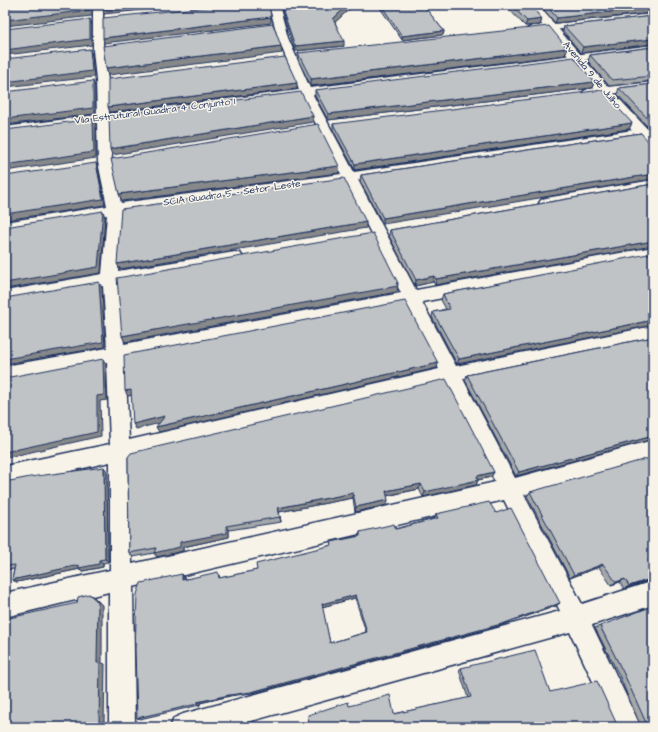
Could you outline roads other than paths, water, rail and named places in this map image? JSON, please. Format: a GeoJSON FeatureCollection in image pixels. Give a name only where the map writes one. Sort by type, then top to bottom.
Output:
{"type":"FeatureCollection","features":[{"type":"Feature","properties":{"kind":"street"},"geometry":{"type":"LineString","coordinates":[[98,5],[98,50],[106,80],[103,117],[105,162],[115,209],[110,278],[116,352],[120,451],[122,727]]}},
{"type":"Feature","properties":{"kind":"street"},"geometry":{"type":"LineString","coordinates":[[274,5],[274,26],[285,57],[305,91],[576,618],[628,727]]}},
{"type":"Feature","properties":{"kind":"street","name":"Avenida 9 de Julho"},"geometry":{"type":"LineString","coordinates":[[532,5],[577,56],[604,91],[647,131],[653,144]]}},
{"type":"Feature","properties":{"kind":"street"},"geometry":{"type":"LineString","coordinates":[[202,8],[208,36]]}},
{"type":"Feature","properties":{"kind":"street"},"geometry":{"type":"LineString","coordinates":[[521,30],[653,17]]}},
{"type":"Feature","properties":{"kind":"street","name":"Vila Estrutural Quadra 4 Conjunto 1"},"geometry":{"type":"LineString","coordinates":[[5,131],[577,56],[653,48]]}},
{"type":"Feature","properties":{"kind":"street"},"geometry":{"type":"LineString","coordinates":[[285,57],[304,55]]}},
{"type":"Feature","properties":{"kind":"street"},"geometry":{"type":"LineString","coordinates":[[87,82],[106,80]]}},
{"type":"Feature","properties":{"kind":"street"},"geometry":{"type":"LineString","coordinates":[[573,95],[653,85]]}},
{"type":"Feature","properties":{"kind":"street"},"geometry":{"type":"LineString","coordinates":[[308,129],[339,124]]}},
{"type":"Feature","properties":{"kind":"street","name":"SCIA Quadra 5 - Setor Leste"},"geometry":{"type":"LineString","coordinates":[[5,227],[115,209],[349,177],[647,131]]}},
{"type":"Feature","properties":{"kind":"street"},"geometry":{"type":"LineString","coordinates":[[90,164],[121,160]]}},
{"type":"Feature","properties":{"kind":"street"},"geometry":{"type":"LineString","coordinates":[[535,205],[653,184]]}},
{"type":"Feature","properties":{"kind":"street"},"geometry":{"type":"LineString","coordinates":[[5,374],[116,352],[411,299],[653,252]]}},
{"type":"Feature","properties":{"kind":"street"},"geometry":{"type":"LineString","coordinates":[[5,297],[252,254]]}},
{"type":"Feature","properties":{"kind":"street"},"geometry":{"type":"LineString","coordinates":[[5,476],[120,451],[451,374],[653,333]]}},
{"type":"Feature","properties":{"kind":"street"},"geometry":{"type":"LineString","coordinates":[[5,605],[509,489],[653,449]]}},
{"type":"Feature","properties":{"kind":"street"},"geometry":{"type":"LineString","coordinates":[[183,727],[576,618],[653,593]]}}]}
